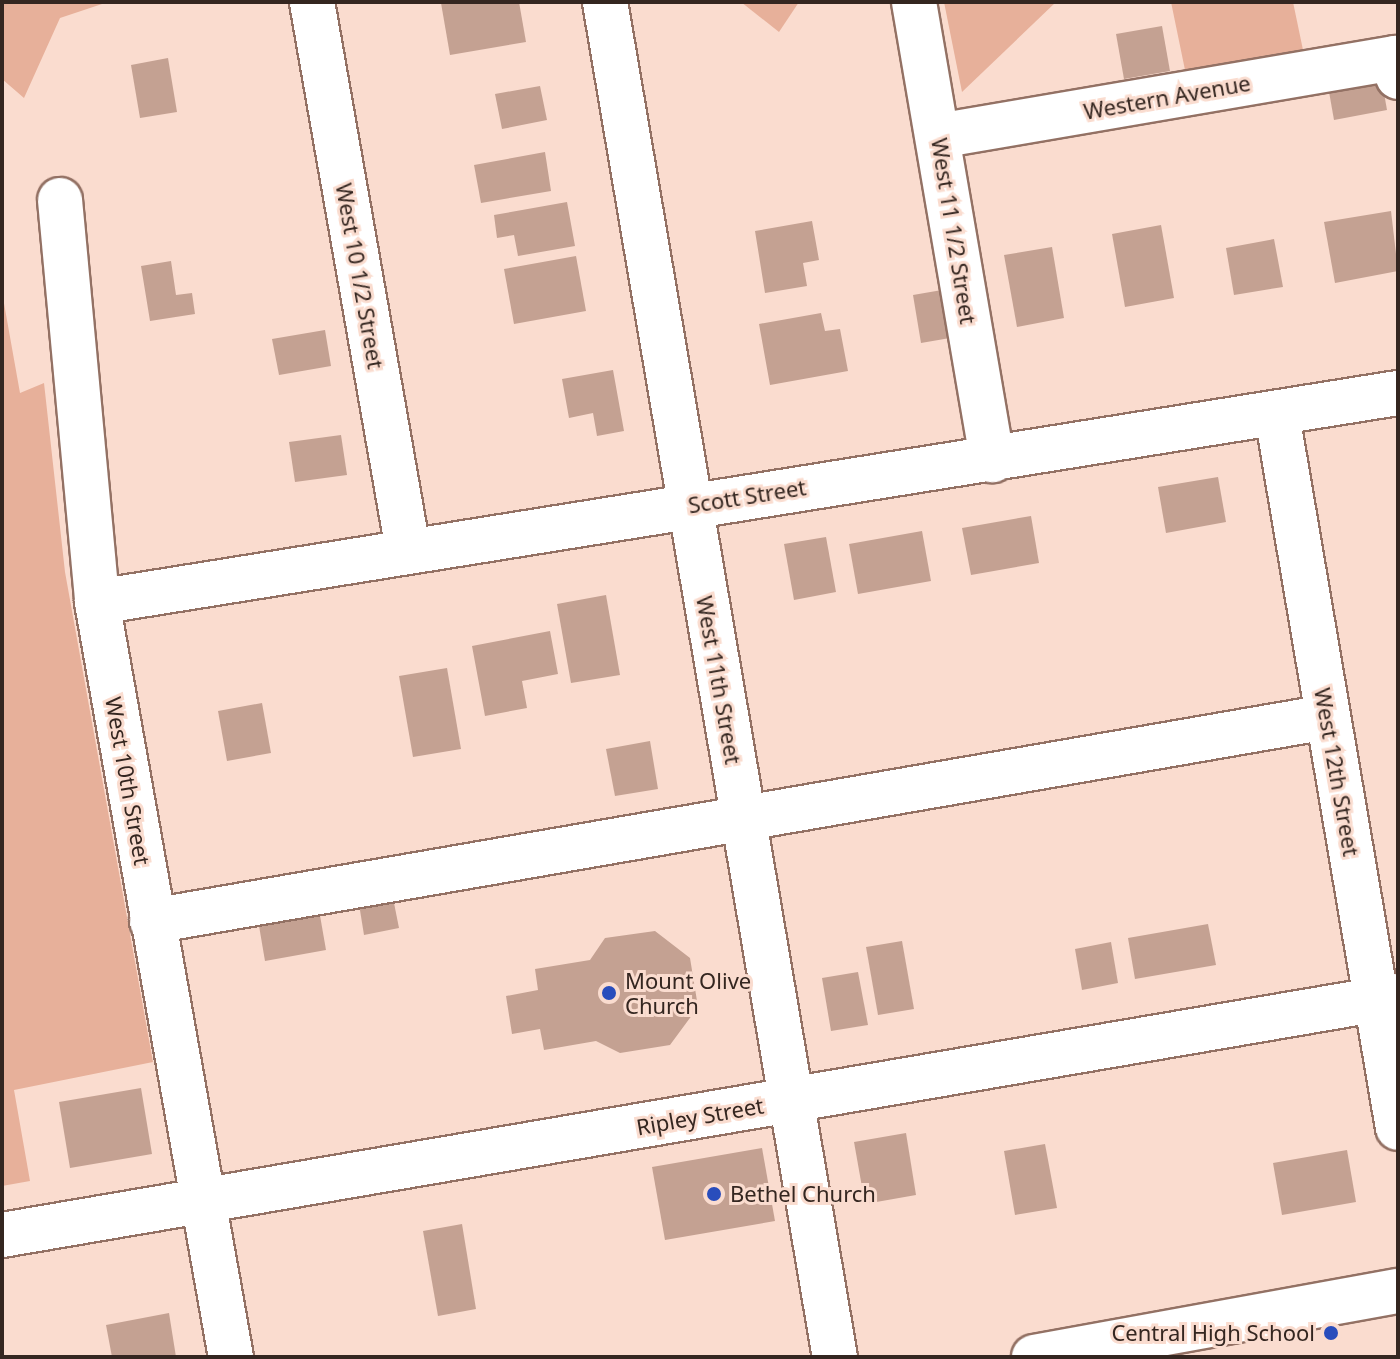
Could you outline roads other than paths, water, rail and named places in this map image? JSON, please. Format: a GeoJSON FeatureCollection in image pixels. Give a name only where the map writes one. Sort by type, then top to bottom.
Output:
{"type":"FeatureCollection","features":[{"type":"Feature","properties":{"kind":"street","name":"West 10 1/2 Street"},"geometry":{"type":"LineString","coordinates":[[312,2],[408,550]]}},
{"type":"Feature","properties":{"kind":"street","name":"West 11th Street"},"geometry":{"type":"LineString","coordinates":[[605,2],[835,1357]]}},
{"type":"Feature","properties":{"kind":"street","name":"West 11 1/2 Street"},"geometry":{"type":"LineString","coordinates":[[914,2],[992,460]]}},
{"type":"Feature","properties":{"kind":"street","name":"Western Avenue"},"geometry":{"type":"LineString","coordinates":[[938,136],[1396,68]]}},
{"type":"Feature","properties":{"kind":"street","name":"West 10th Street"},"geometry":{"type":"LineString","coordinates":[[60,200],[97,602],[231,1357]]}},
{"type":"Feature","properties":{"kind":"street","name":"Scott Street"},"geometry":{"type":"LineString","coordinates":[[97,602],[689,505],[1277,415],[1398,393]]}},
{"type":"Feature","properties":{"kind":"street","name":"West 12th Street"},"geometry":{"type":"LineString","coordinates":[[1277,415],[1327,717],[1387,998],[1398,1128]]}},
{"type":"Feature","properties":{"kind":"street"},"geometry":{"type":"LineString","coordinates":[[152,921],[1327,717]]}},
{"type":"Feature","properties":{"kind":"street","name":"Ripley Street"},"geometry":{"type":"LineString","coordinates":[[2,1235],[1387,998]]}},
{"type":"Feature","properties":{"kind":"street"},"geometry":{"type":"LineString","coordinates":[[1034,1357],[1398,1291]]}},
{"type":"Feature","properties":{"kind":"place","name":"Mount Olive Church"},"geometry":{"type":"Point","coordinates":[609,993]}},
{"type":"Feature","properties":{"kind":"place","name":"Bethel Church"},"geometry":{"type":"Point","coordinates":[714,1194]}},
{"type":"Feature","properties":{"kind":"place","name":"Central High School"},"geometry":{"type":"Point","coordinates":[1331,1333]}}]}
